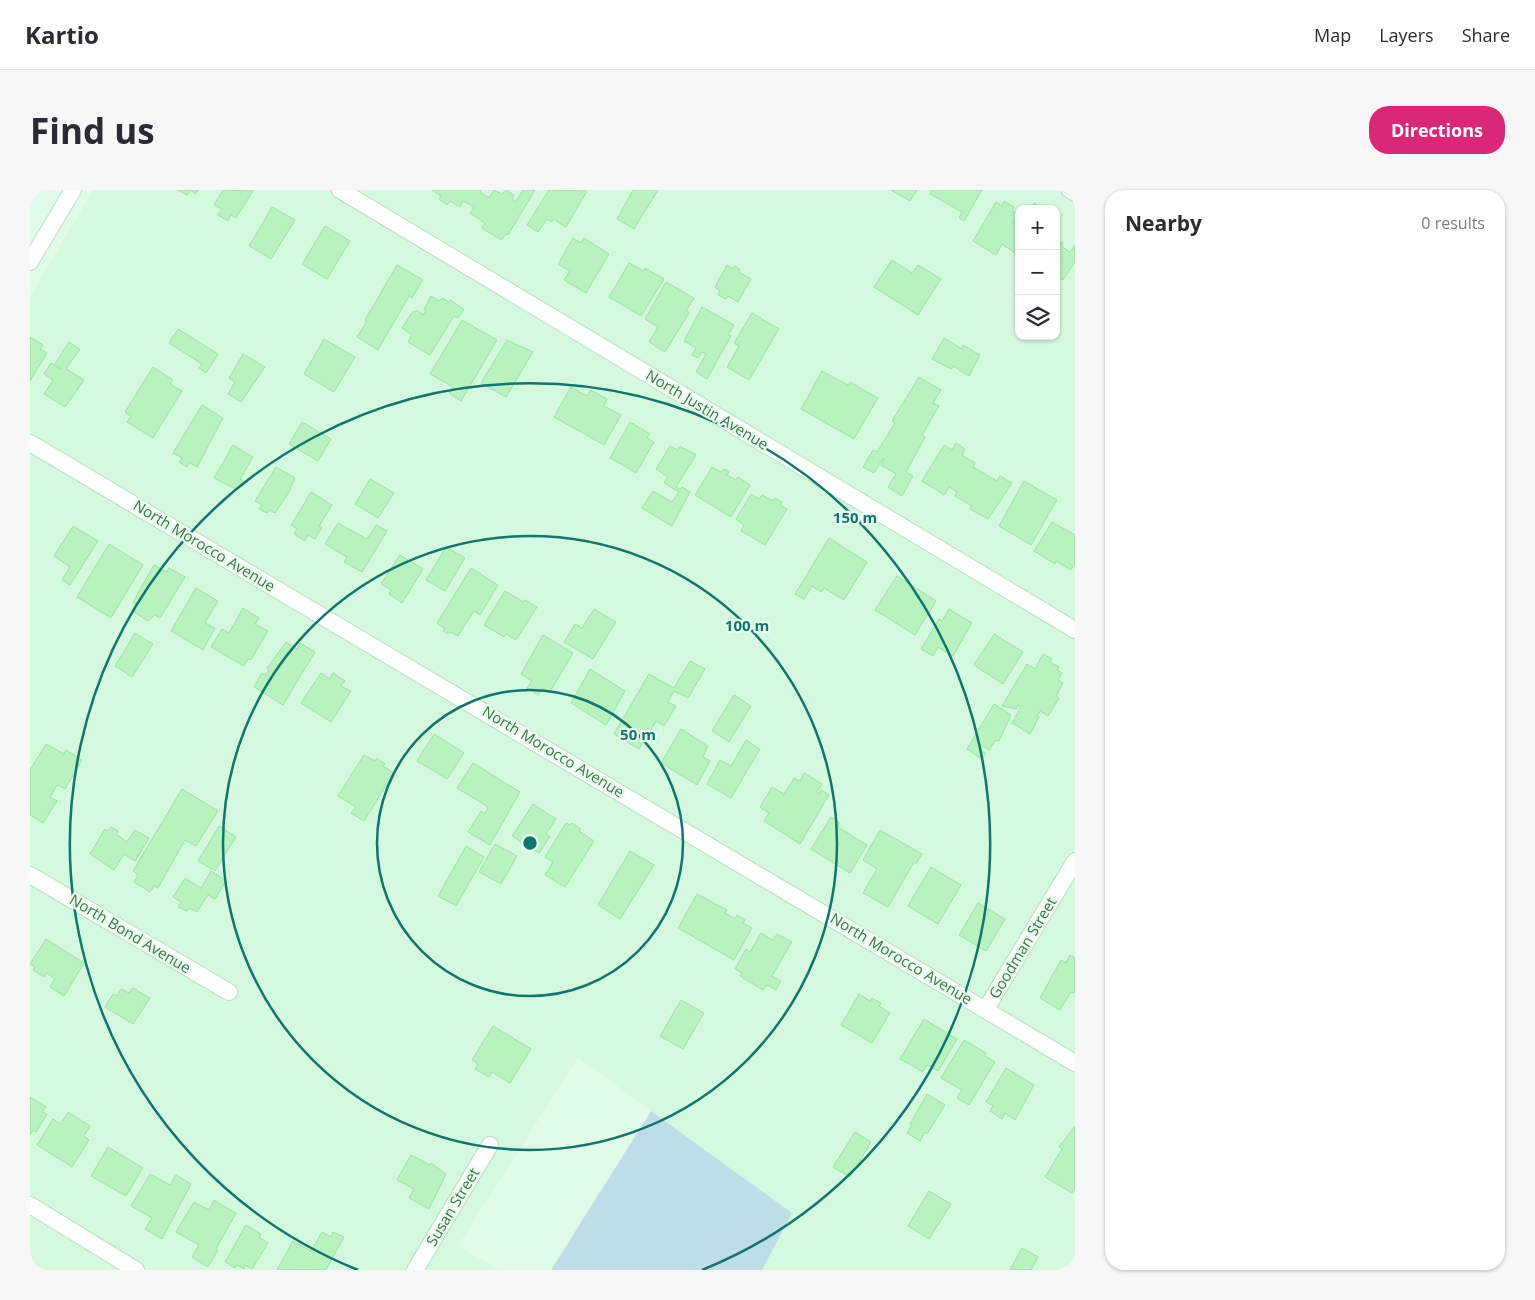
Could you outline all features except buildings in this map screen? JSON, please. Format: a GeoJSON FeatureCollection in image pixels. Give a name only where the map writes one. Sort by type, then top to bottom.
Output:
{"type":"FeatureCollection","features":[{"type":"Feature","properties":{"kind":"street"},"geometry":{"type":"LineString","coordinates":[[30,262],[73,190]]}},
{"type":"Feature","properties":{"kind":"street","name":"North Justin Avenue"},"geometry":{"type":"LineString","coordinates":[[340,190],[1075,630]]}},
{"type":"Feature","properties":{"kind":"street"},"geometry":{"type":"LineString","coordinates":[[1070,190],[1075,193]]}},
{"type":"Feature","properties":{"kind":"street","name":"North Morocco Avenue"},"geometry":{"type":"LineString","coordinates":[[30,443],[1075,1063]]}},
{"type":"Feature","properties":{"kind":"street","name":"Goodman Street"},"geometry":{"type":"LineString","coordinates":[[986,1010],[1075,862]]}},
{"type":"Feature","properties":{"kind":"street","name":"North Bond Avenue"},"geometry":{"type":"LineString","coordinates":[[30,875],[229,992]]}},
{"type":"Feature","properties":{"kind":"street","name":"Susan Street"},"geometry":{"type":"LineString","coordinates":[[415,1270],[490,1144]]}},
{"type":"Feature","properties":{"kind":"street"},"geometry":{"type":"LineString","coordinates":[[30,1205],[136,1270]]}},
{"type":"Feature","properties":{"kind":"shaded area"},"geometry":{"type":"Polygon","coordinates":[[[93,190],[1075,190],[1075,1270],[762,1270],[792,1213],[578,1058],[458,1246],[500,1270],[30,1270],[30,296],[93,190]]]}},
{"type":"Feature","properties":{"kind":"shaded area"},"geometry":{"type":"Polygon","coordinates":[[[651,1111],[792,1213],[762,1270],[551,1270],[651,1111]]]}}]}
